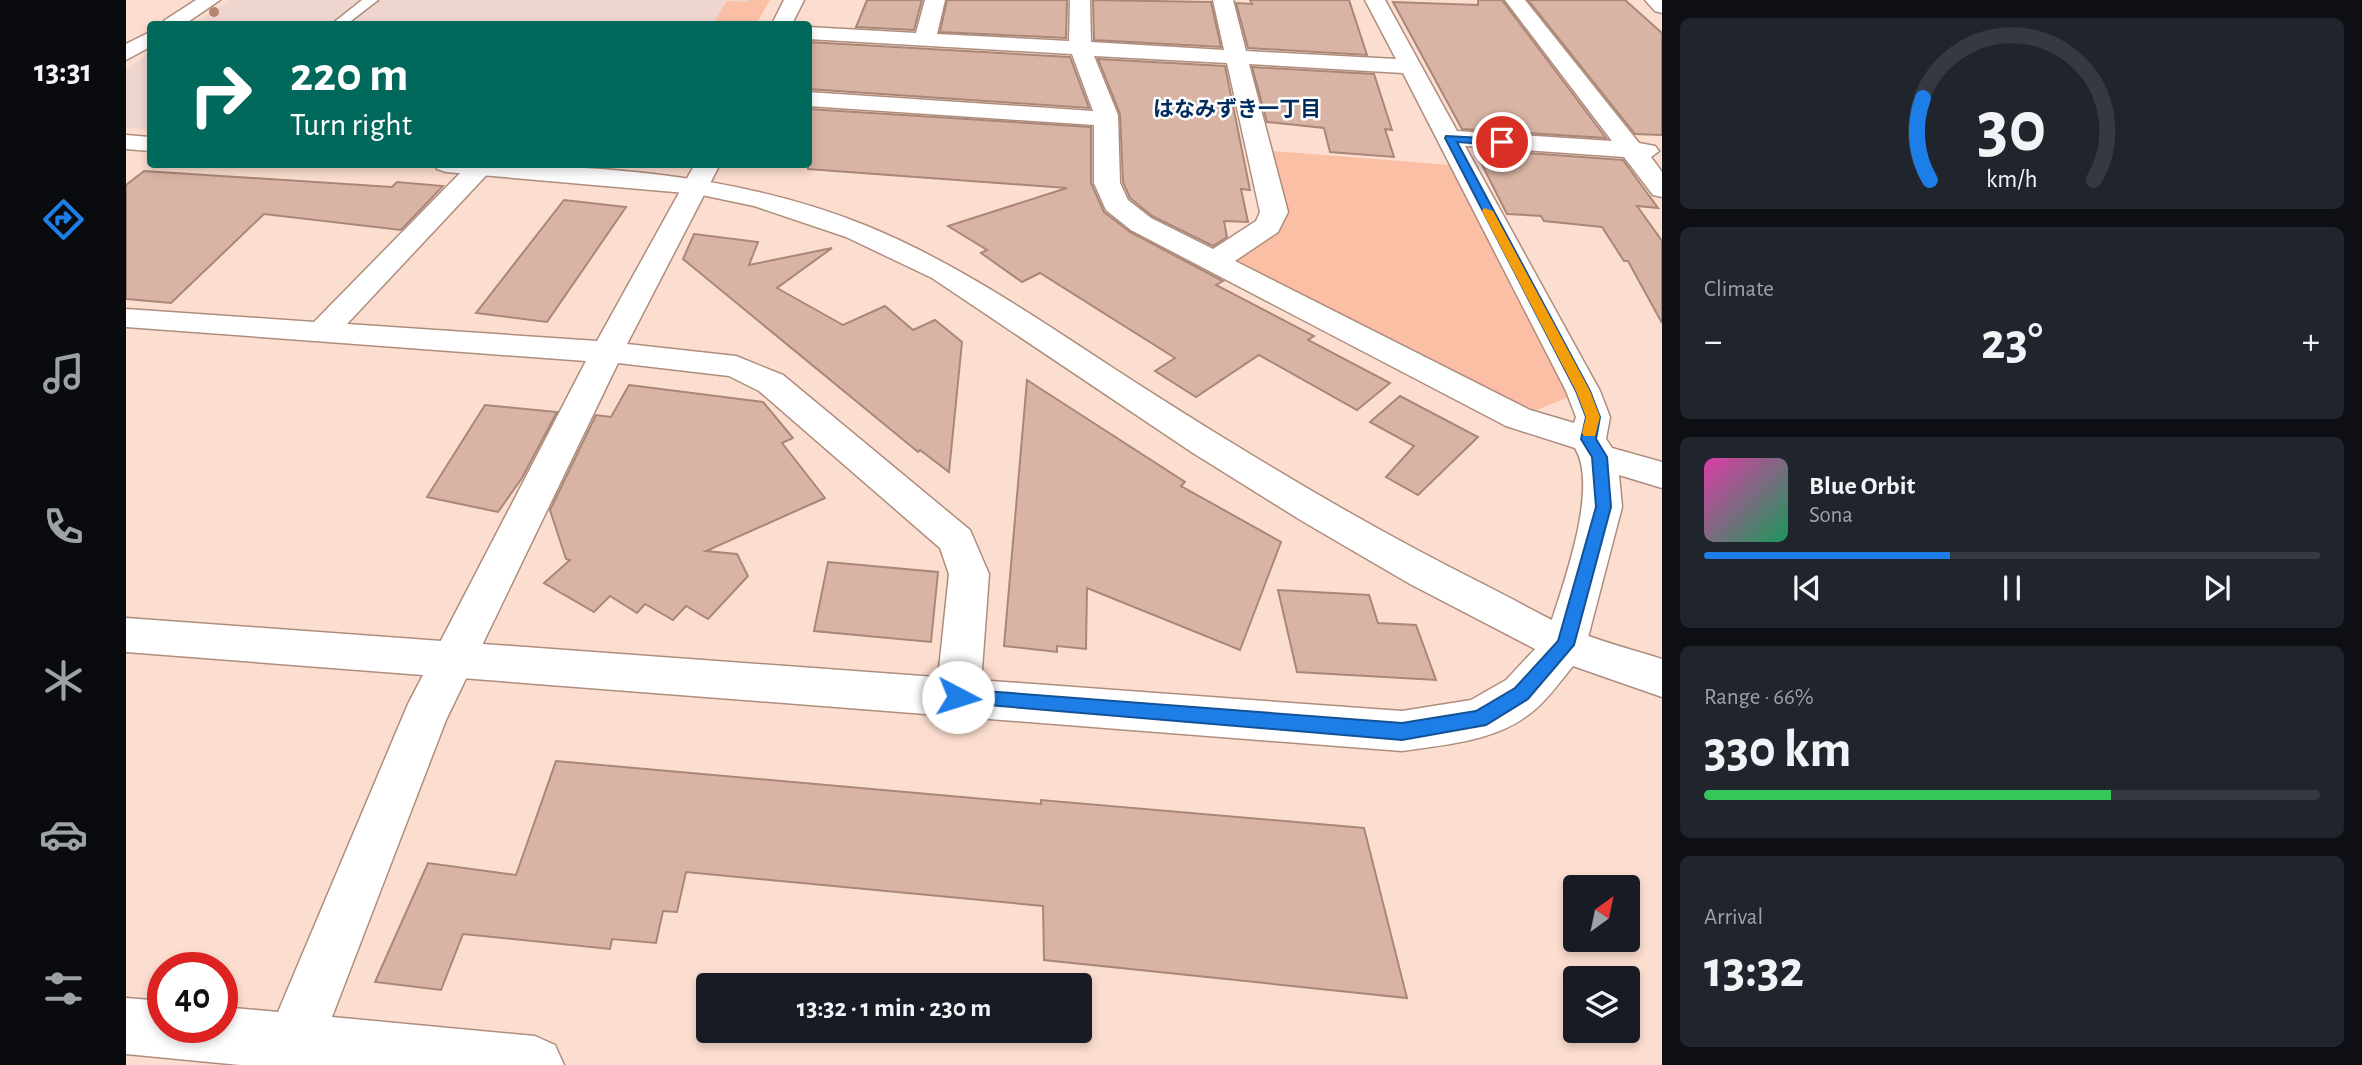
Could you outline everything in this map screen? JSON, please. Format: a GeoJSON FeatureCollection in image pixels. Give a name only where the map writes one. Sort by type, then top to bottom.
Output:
{"type":"FeatureCollection","features":[{"type":"Feature","properties":{"kind":"street"},"geometry":{"type":"LineString","coordinates":[[177,21],[210,0]]}},
{"type":"Feature","properties":{"kind":"street"},"geometry":{"type":"LineString","coordinates":[[784,21],[794,0]]}},
{"type":"Feature","properties":{"kind":"street"},"geometry":{"type":"LineString","coordinates":[[925,39],[935,0]]}},
{"type":"Feature","properties":{"kind":"street"},"geometry":{"type":"LineString","coordinates":[[1080,0],[1080,48],[1107,119],[1107,183],[1116,204],[1141,224],[1518,418],[1662,475]]}},
{"type":"Feature","properties":{"kind":"street"},"geometry":{"type":"LineString","coordinates":[[1213,262],[1268,226],[1274,212],[1223,0]]}},
{"type":"Feature","properties":{"kind":"street"},"geometry":{"type":"LineString","coordinates":[[126,635],[1402,732],[1479,719],[1522,694],[1565,645],[1604,507],[1594,448],[1593,417],[1583,391],[1375,0]]}},
{"type":"Feature","properties":{"kind":"street"},"geometry":{"type":"LineString","coordinates":[[1515,0],[1662,190]]}},
{"type":"Feature","properties":{"kind":"street"},"geometry":{"type":"LineString","coordinates":[[1655,0],[1662,7]]}},
{"type":"Feature","properties":{"kind":"street"},"geometry":{"type":"LineString","coordinates":[[812,33],[1412,67]]}},
{"type":"Feature","properties":{"kind":"street"},"geometry":{"type":"LineString","coordinates":[[126,36],[147,38]]}},
{"type":"Feature","properties":{"kind":"street"},"geometry":{"type":"LineString","coordinates":[[126,54],[147,40]]}},
{"type":"Feature","properties":{"kind":"street"},"geometry":{"type":"LineString","coordinates":[[812,99],[1107,119]]}},
{"type":"Feature","properties":{"kind":"street"},"geometry":{"type":"LineString","coordinates":[[1450,138],[1662,152]]}},
{"type":"Feature","properties":{"kind":"street"},"geometry":{"type":"LineString","coordinates":[[126,142],[147,144]]}},
{"type":"Feature","properties":{"kind":"street"},"geometry":{"type":"LineString","coordinates":[[322,332],[480,168]]}},
{"type":"Feature","properties":{"kind":"street"},"geometry":{"type":"LineString","coordinates":[[509,168],[702,175],[856,231],[921,261],[1004,311],[1315,512],[1424,573],[1565,645],[1662,678]]}},
{"type":"Feature","properties":{"kind":"street"},"geometry":{"type":"LineString","coordinates":[[290,1053],[424,718],[607,352],[702,175]]}},
{"type":"Feature","properties":{"kind":"street"},"geometry":{"type":"LineString","coordinates":[[126,318],[607,352],[736,366],[771,383],[956,541],[969,574],[958,697]]}},
{"type":"Feature","properties":{"kind":"street"},"geometry":{"type":"LineString","coordinates":[[126,1026],[290,1053],[535,1065]]}},
{"type":"Feature","properties":{"kind":"lane"},"geometry":{"type":"LineString","coordinates":[[344,21],[370,0]]}},
{"type":"Feature","properties":{"kind":"shaded area"},"geometry":{"type":"Polygon","coordinates":[[[230,0],[770,0],[758,21],[198,21],[230,0]]]}},
{"type":"Feature","properties":{"kind":"shaded area"},"geometry":{"type":"Polygon","coordinates":[[[770,0],[758,21],[715,21],[727,1],[770,0]]]}},
{"type":"Feature","properties":{"kind":"shaded area"},"geometry":{"type":"Polygon","coordinates":[[[147,54],[147,129],[126,128],[126,69],[147,54]]]}},
{"type":"Feature","properties":{"kind":"shaded area"},"geometry":{"type":"Polygon","coordinates":[[[1259,150],[1464,166],[1583,391],[1518,418],[1213,262],[1268,226],[1259,150]]]}},
{"type":"Feature","properties":{"kind":"building"},"geometry":{"type":"Polygon","coordinates":[[[867,0],[922,0],[914,30],[856,27],[867,0]]]}},
{"type":"Feature","properties":{"kind":"building"},"geometry":{"type":"Polygon","coordinates":[[[947,0],[1067,0],[1066,38],[940,32],[947,0]]]}},
{"type":"Feature","properties":{"kind":"building"},"geometry":{"type":"Polygon","coordinates":[[[1093,0],[1211,2],[1221,47],[1094,40],[1093,0]]]}},
{"type":"Feature","properties":{"kind":"building"},"geometry":{"type":"Polygon","coordinates":[[[1250,0],[1349,0],[1367,55],[1248,48],[1236,3],[1252,4],[1250,0]]]}},
{"type":"Feature","properties":{"kind":"building"},"geometry":{"type":"Polygon","coordinates":[[[1478,0],[1502,0],[1606,138],[1462,129],[1393,2],[1478,5],[1478,0]]]}},
{"type":"Feature","properties":{"kind":"building"},"geometry":{"type":"Polygon","coordinates":[[[1528,0],[1625,0],[1662,33],[1662,135],[1635,134],[1528,0]]]}},
{"type":"Feature","properties":{"kind":"building"},"geometry":{"type":"Polygon","coordinates":[[[812,42],[1070,57],[1089,108],[812,89],[812,42]]]}},
{"type":"Feature","properties":{"kind":"building"},"geometry":{"type":"Polygon","coordinates":[[[1098,59],[1225,66],[1250,190],[1241,189],[1248,222],[1224,221],[1227,237],[1213,246],[1152,216],[1130,198],[1123,182],[1120,114],[1098,59]]]}},
{"type":"Feature","properties":{"kind":"building"},"geometry":{"type":"Polygon","coordinates":[[[1252,67],[1374,74],[1392,130],[1385,129],[1394,157],[1330,152],[1324,128],[1267,122],[1252,67]]]}},
{"type":"Feature","properties":{"kind":"building"},"geometry":{"type":"Polygon","coordinates":[[[812,109],[1091,127],[1091,183],[1104,212],[1130,232],[1223,281],[1216,285],[1314,336],[1308,340],[1390,383],[1357,410],[1259,355],[1196,397],[1155,371],[1175,358],[1040,273],[1022,282],[981,253],[987,250],[948,226],[1067,188],[808,169],[812,168],[812,109]]]}},
{"type":"Feature","properties":{"kind":"building"},"geometry":{"type":"Polygon","coordinates":[[[1474,149],[1623,160],[1658,208],[1637,206],[1662,241],[1662,323],[1628,261],[1624,261],[1602,227],[1544,221],[1541,216],[1507,214],[1474,149]]]}},
{"type":"Feature","properties":{"kind":"building"},"geometry":{"type":"Polygon","coordinates":[[[144,171],[392,187],[397,182],[443,186],[401,230],[264,214],[171,303],[126,299],[126,185],[144,171]]]}},
{"type":"Feature","properties":{"kind":"building"},"geometry":{"type":"Polygon","coordinates":[[[564,200],[626,207],[547,322],[476,313],[564,200]]]}},
{"type":"Feature","properties":{"kind":"building"},"geometry":{"type":"Polygon","coordinates":[[[694,234],[758,242],[749,265],[832,248],[777,288],[843,325],[885,306],[913,330],[935,320],[962,342],[949,472],[920,450],[918,452],[683,259],[694,234]]]}},
{"type":"Feature","properties":{"kind":"building"},"geometry":{"type":"Polygon","coordinates":[[[1027,380],[1185,482],[1181,486],[1281,542],[1240,650],[1087,588],[1086,649],[1057,646],[1057,652],[1004,646],[1027,380]]]}},
{"type":"Feature","properties":{"kind":"building"},"geometry":{"type":"Polygon","coordinates":[[[629,385],[763,402],[793,438],[782,443],[825,498],[706,551],[737,554],[748,576],[708,619],[686,606],[673,620],[645,604],[637,613],[610,596],[594,612],[544,583],[570,560],[566,559],[550,510],[596,415],[611,417],[629,385]]]}},
{"type":"Feature","properties":{"kind":"building"},"geometry":{"type":"Polygon","coordinates":[[[1400,396],[1478,437],[1418,495],[1386,477],[1414,446],[1370,422],[1400,396]]]}},
{"type":"Feature","properties":{"kind":"building"},"geometry":{"type":"Polygon","coordinates":[[[485,405],[557,412],[522,478],[498,512],[427,497],[485,405]]]}},
{"type":"Feature","properties":{"kind":"building"},"geometry":{"type":"Polygon","coordinates":[[[828,562],[938,572],[931,642],[814,631],[828,562]]]}},
{"type":"Feature","properties":{"kind":"building"},"geometry":{"type":"Polygon","coordinates":[[[1278,590],[1369,595],[1378,623],[1416,625],[1436,680],[1297,672],[1278,590]]]}},
{"type":"Feature","properties":{"kind":"building"},"geometry":{"type":"Polygon","coordinates":[[[556,761],[1041,804],[1041,800],[1364,828],[1407,998],[1044,960],[1043,906],[686,872],[677,912],[663,911],[656,943],[612,939],[610,949],[463,934],[441,990],[375,982],[428,863],[516,875],[556,761]]]}},
{"type":"Feature","properties":{"kind":"slow traffic"},"geometry":{"type":"LineString","coordinates":[[1488,211],[1583,391],[1593,417],[1590,433]]}},
{"type":"Feature","properties":{"kind":"district","name":"はなみずき一丁目"},"geometry":{"type":"Point","coordinates":[1237,109]}},
{"type":"Feature","properties":{"kind":"route"},"geometry":{"type":"LineString","coordinates":[[958,697],[1402,732],[1479,719],[1522,694],[1565,645],[1604,507],[1599,457],[1588,439],[1593,417],[1583,391],[1450,138],[1502,142]]}}]}
